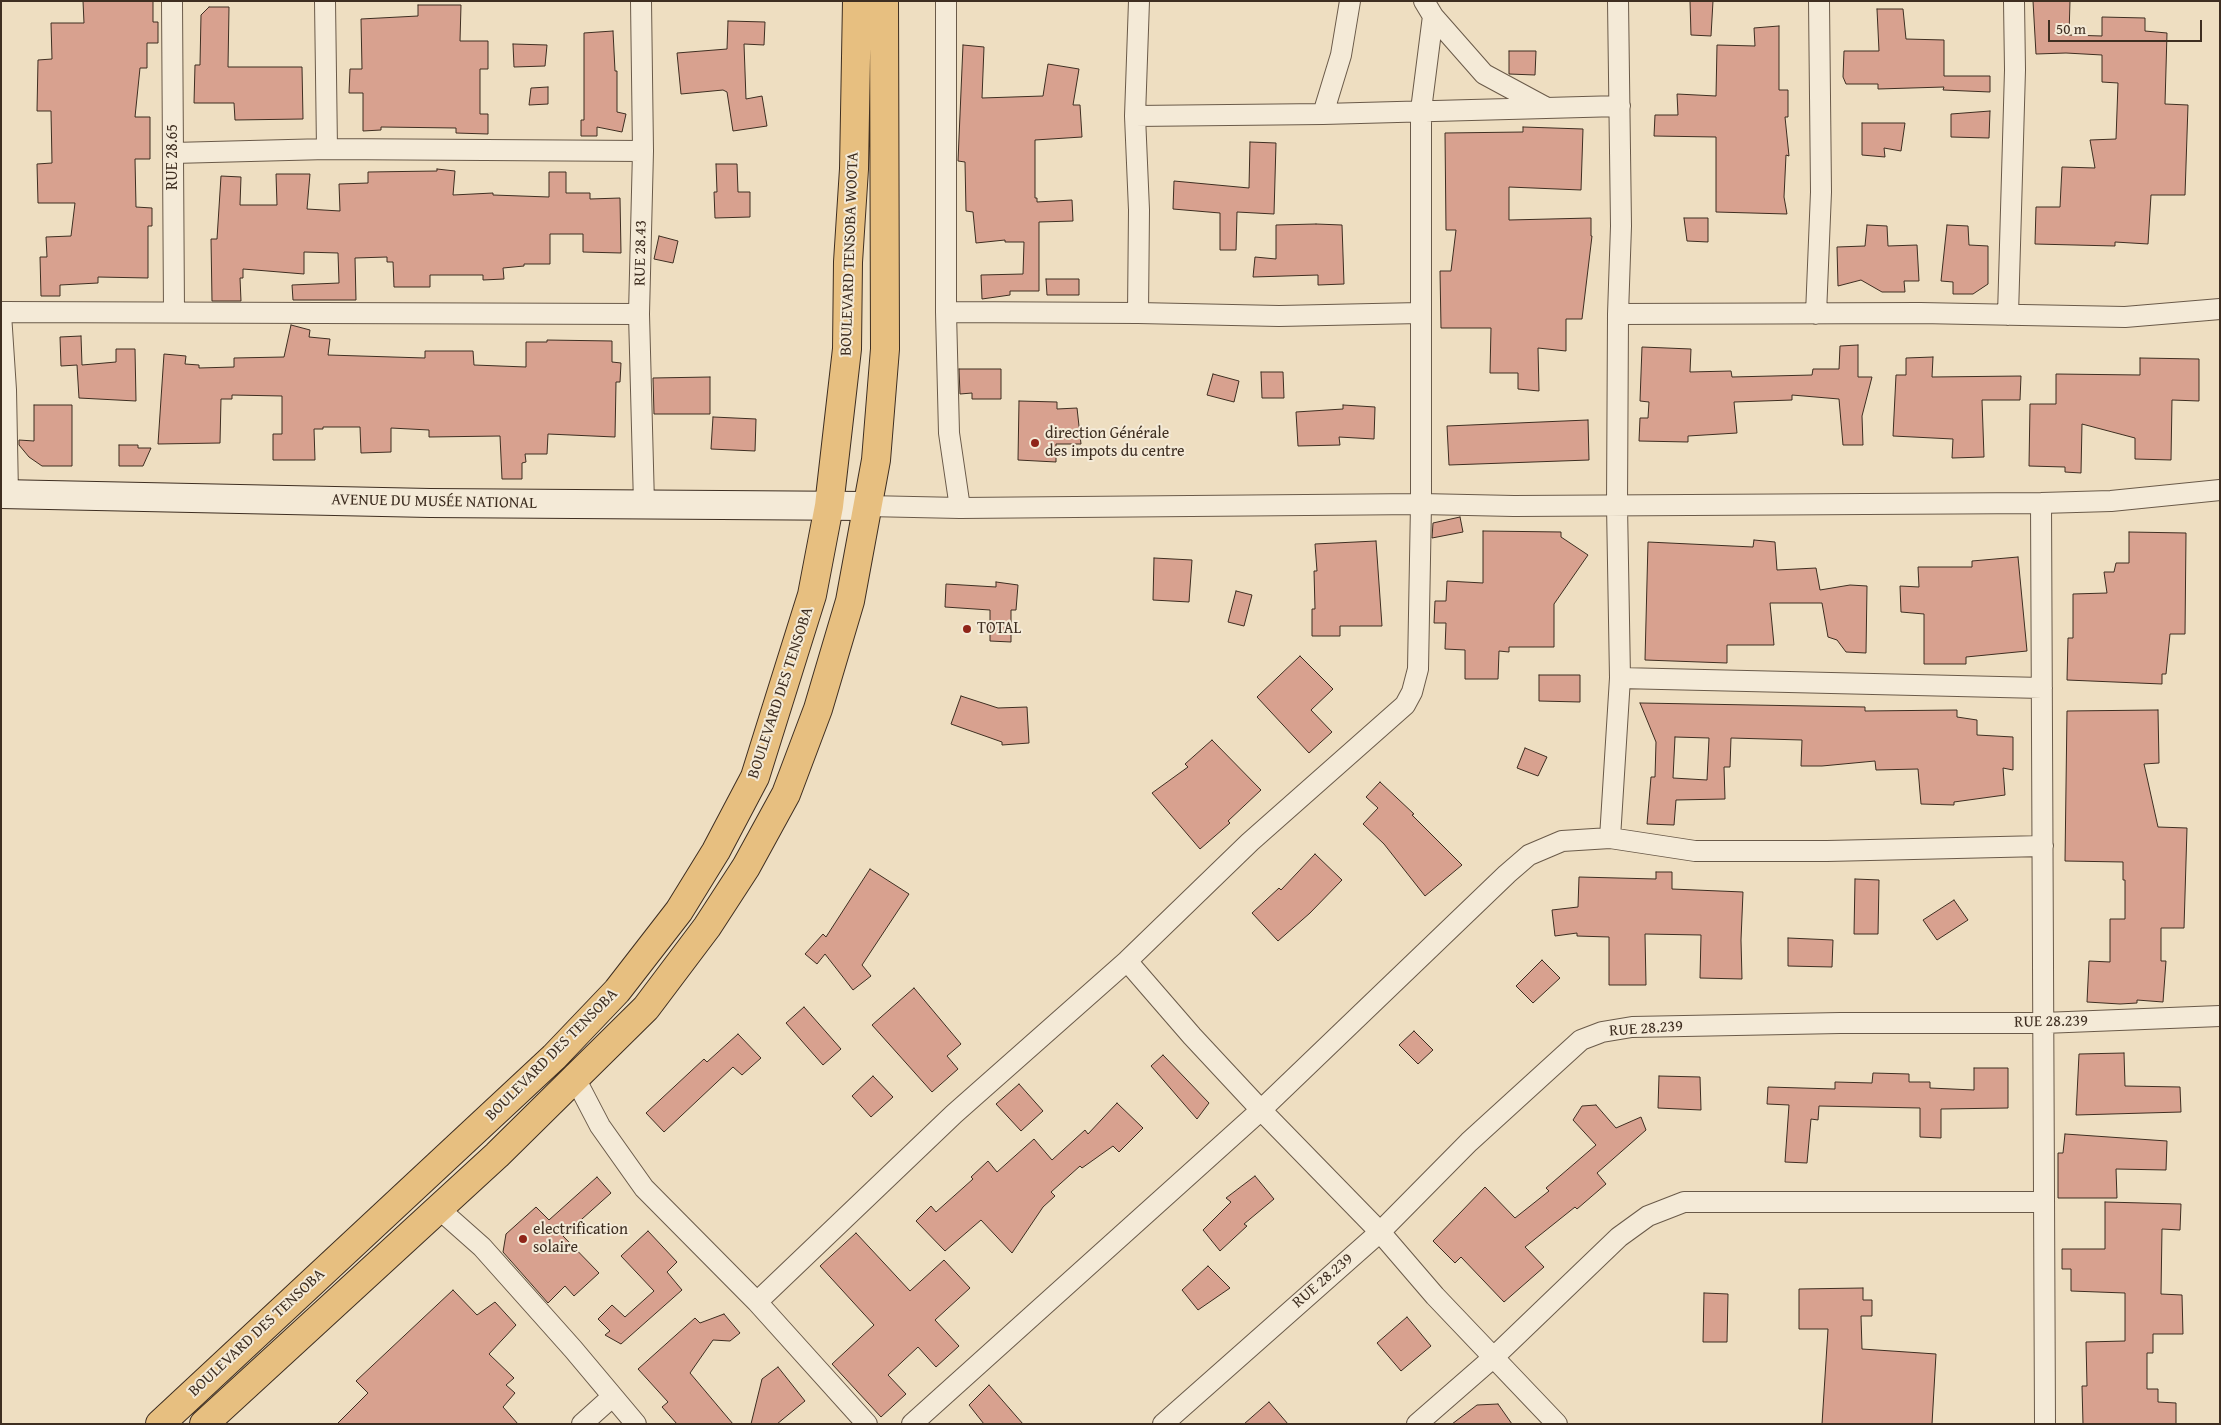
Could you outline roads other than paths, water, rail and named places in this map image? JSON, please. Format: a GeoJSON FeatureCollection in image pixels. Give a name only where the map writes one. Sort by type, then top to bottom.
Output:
{"type":"FeatureCollection","features":[{"type":"Feature","properties":{"kind":"main road","name":"BOULEVARD TENSOBA WOOTA"},"geometry":{"type":"LineString","coordinates":[[829,506],[847,349],[848,262],[854,169],[857,1]]}},
{"type":"Feature","properties":{"kind":"main road","name":"BOULEVARD TENSOBA WOOTA"},"geometry":{"type":"LineString","coordinates":[[868,506],[876,460],[885,349],[884,1]]}},
{"type":"Feature","properties":{"kind":"main road","name":"BOULEVARD DES TENSOBA"},"geometry":{"type":"LineString","coordinates":[[160,1424],[187,1415],[554,1057],[617,991],[679,911],[716,851],[755,777],[812,595],[829,506]]}},
{"type":"Feature","properties":{"kind":"main road","name":"BOULEVARD DES TENSOBA"},"geometry":{"type":"LineString","coordinates":[[204,1424],[498,1155],[576,1080],[646,1008],[707,927],[746,866],[786,794],[818,709],[850,601],[868,506]]}},
{"type":"Feature","properties":{"kind":"street","name":"RUE 28.65"},"geometry":{"type":"LineString","coordinates":[[172,1],[174,312]]}},
{"type":"Feature","properties":{"kind":"street"},"geometry":{"type":"LineString","coordinates":[[325,1],[327,149]]}},
{"type":"Feature","properties":{"kind":"street","name":"RUE 28.43"},"geometry":{"type":"LineString","coordinates":[[642,1],[643,152],[640,314],[644,504]]}},
{"type":"Feature","properties":{"kind":"street"},"geometry":{"type":"LineString","coordinates":[[946,1],[946,312],[949,434],[960,508]]}},
{"type":"Feature","properties":{"kind":"street"},"geometry":{"type":"LineString","coordinates":[[1138,313],[1139,210],[1135,116],[1139,1]]}},
{"type":"Feature","properties":{"kind":"street"},"geometry":{"type":"LineString","coordinates":[[1323,114],[1341,55],[1350,1]]}},
{"type":"Feature","properties":{"kind":"street"},"geometry":{"type":"LineString","coordinates":[[1610,838],[1620,678],[1617,504],[1618,314],[1621,226],[1618,1]]}},
{"type":"Feature","properties":{"kind":"street"},"geometry":{"type":"LineString","coordinates":[[1816,314],[1821,192],[1819,1]]}},
{"type":"Feature","properties":{"kind":"street"},"geometry":{"type":"LineString","coordinates":[[2008,315],[2015,70],[2014,1]]}},
{"type":"Feature","properties":{"kind":"street"},"geometry":{"type":"LineString","coordinates":[[1428,9],[1484,74],[1547,108]]}},
{"type":"Feature","properties":{"kind":"street"},"geometry":{"type":"LineString","coordinates":[[757,1302],[954,1114],[1127,961],[1250,842],[1405,705],[1412,692],[1418,669],[1421,504],[1421,110],[1428,9]]}},
{"type":"Feature","properties":{"kind":"street"},"geometry":{"type":"LineString","coordinates":[[1135,116],[1323,114],[1620,106]]}},
{"type":"Feature","properties":{"kind":"street"},"geometry":{"type":"LineString","coordinates":[[173,153],[327,149],[643,152]]}},
{"type":"Feature","properties":{"kind":"street"},"geometry":{"type":"LineString","coordinates":[[1618,314],[2125,317],[2220,310]]}},
{"type":"Feature","properties":{"kind":"street"},"geometry":{"type":"LineString","coordinates":[[946,312],[1279,316],[1420,313]]}},
{"type":"Feature","properties":{"kind":"street"},"geometry":{"type":"LineString","coordinates":[[4,494],[6,390],[1,313],[640,314]]}},
{"type":"Feature","properties":{"kind":"street"},"geometry":{"type":"LineString","coordinates":[[868,506],[960,508],[1421,504],[1514,506],[2041,503],[2111,501],[2220,490]]}},
{"type":"Feature","properties":{"kind":"street","name":"AVENUE DU MUSÉE NATIONAL"},"geometry":{"type":"LineString","coordinates":[[4,494],[430,503],[868,506]]}},
{"type":"Feature","properties":{"kind":"street"},"geometry":{"type":"LineString","coordinates":[[2041,503],[2045,1424]]}},
{"type":"Feature","properties":{"kind":"street"},"geometry":{"type":"LineString","coordinates":[[1620,678],[2042,688]]}},
{"type":"Feature","properties":{"kind":"street"},"geometry":{"type":"LineString","coordinates":[[912,1424],[1260,1110],[1506,874],[1529,855],[1562,841],[1610,838],[1695,850],[1827,851],[2043,846]]}},
{"type":"Feature","properties":{"kind":"street"},"geometry":{"type":"LineString","coordinates":[[1127,961],[1260,1110],[1380,1232],[1435,1296],[1495,1356],[1557,1424]]}},
{"type":"Feature","properties":{"kind":"street","name":"RUE 28.239"},"geometry":{"type":"LineString","coordinates":[[1163,1424],[1380,1232],[1469,1142],[1581,1040],[1602,1032],[1652,1026],[1840,1023],[2043,1023],[2220,1016]]}},
{"type":"Feature","properties":{"kind":"street"},"geometry":{"type":"LineString","coordinates":[[576,1080],[600,1126],[644,1188],[757,1302],[867,1424]]}},
{"type":"Feature","properties":{"kind":"street"},"geometry":{"type":"LineString","coordinates":[[1417,1424],[1495,1356],[1619,1238],[1648,1216],[1684,1202],[2044,1202]]}},
{"type":"Feature","properties":{"kind":"street"},"geometry":{"type":"LineString","coordinates":[[438,1208],[482,1248],[573,1349],[636,1424]]}},
{"type":"Feature","properties":{"kind":"street"},"geometry":{"type":"LineString","coordinates":[[582,1424],[612,1397]]}},
{"type":"Feature","properties":{"kind":"place","name":"direction Générale des impots du centre"},"geometry":{"type":"Point","coordinates":[1035,443]}},
{"type":"Feature","properties":{"kind":"place","name":"TOTAL"},"geometry":{"type":"Point","coordinates":[967,629]}},
{"type":"Feature","properties":{"kind":"place","name":"electrification solaire"},"geometry":{"type":"Point","coordinates":[523,1239]}}]}
